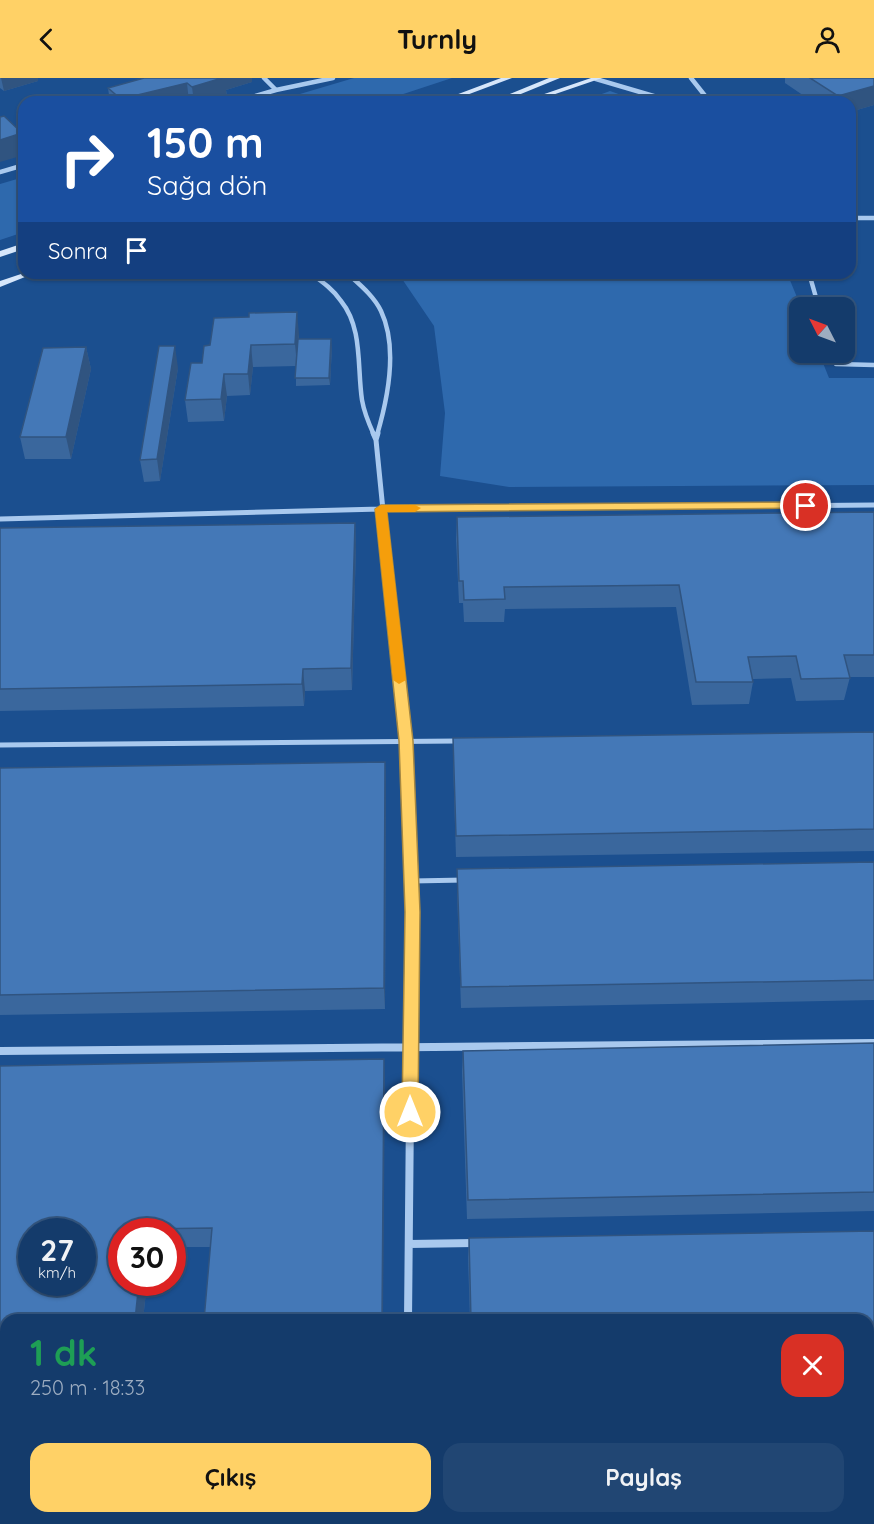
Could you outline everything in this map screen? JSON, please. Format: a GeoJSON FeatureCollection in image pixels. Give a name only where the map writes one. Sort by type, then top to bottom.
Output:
{"type":"FeatureCollection","features":[{"type":"Feature","properties":{"kind":"main road"},"geometry":{"type":"LineString","coordinates":[[475,90],[491,78]]}},
{"type":"Feature","properties":{"kind":"main road"},"geometry":{"type":"LineString","coordinates":[[458,96],[508,78]]}},
{"type":"Feature","properties":{"kind":"main road"},"geometry":{"type":"LineString","coordinates":[[510,96],[556,78]]}},
{"type":"Feature","properties":{"kind":"main road"},"geometry":{"type":"LineString","coordinates":[[543,96],[597,78]]}},
{"type":"Feature","properties":{"kind":"main road"},"geometry":{"type":"LineString","coordinates":[[0,254],[18,248]]}},
{"type":"Feature","properties":{"kind":"main road"},"geometry":{"type":"LineString","coordinates":[[0,284],[18,278]]}},
{"type":"Feature","properties":{"kind":"street"},"geometry":{"type":"LineString","coordinates":[[264,78],[276,90]]}},
{"type":"Feature","properties":{"kind":"street"},"geometry":{"type":"LineString","coordinates":[[256,96],[333,78]]}},
{"type":"Feature","properties":{"kind":"street"},"geometry":{"type":"LineString","coordinates":[[597,78],[655,96]]}},
{"type":"Feature","properties":{"kind":"street"},"geometry":{"type":"LineString","coordinates":[[691,78],[705,96]]}},
{"type":"Feature","properties":{"kind":"street"},"geometry":{"type":"LineString","coordinates":[[0,172],[18,167]]}},
{"type":"Feature","properties":{"kind":"street"},"geometry":{"type":"LineString","coordinates":[[856,218],[874,218]]}},
{"type":"Feature","properties":{"kind":"street"},"geometry":{"type":"LineString","coordinates":[[317,279],[344,303],[351,314],[358,344],[362,400],[376,440]]}},
{"type":"Feature","properties":{"kind":"street"},"geometry":{"type":"LineString","coordinates":[[352,279],[380,309],[387,332],[387,398],[376,440],[381,509],[406,741],[412,881],[408,1314]]}},
{"type":"Feature","properties":{"kind":"street"},"geometry":{"type":"LineString","coordinates":[[811,279],[816,297]]}},
{"type":"Feature","properties":{"kind":"street"},"geometry":{"type":"LineString","coordinates":[[836,363],[874,365]]}},
{"type":"Feature","properties":{"kind":"street"},"geometry":{"type":"LineString","coordinates":[[0,519],[381,509],[874,505]]}},
{"type":"Feature","properties":{"kind":"street"},"geometry":{"type":"LineString","coordinates":[[0,745],[464,741]]}},
{"type":"Feature","properties":{"kind":"street"},"geometry":{"type":"LineString","coordinates":[[412,881],[471,880]]}},
{"type":"Feature","properties":{"kind":"street"},"geometry":{"type":"LineString","coordinates":[[0,1051],[874,1043]]}},
{"type":"Feature","properties":{"kind":"street"},"geometry":{"type":"LineString","coordinates":[[409,1244],[480,1243]]}},
{"type":"Feature","properties":{"kind":"shaded area"},"geometry":{"type":"Polygon","coordinates":[[[354,78],[452,78],[397,96],[293,96],[354,78]]]}},
{"type":"Feature","properties":{"kind":"shaded area"},"geometry":{"type":"Polygon","coordinates":[[[610,91],[624,96],[596,96],[610,91]]]}},
{"type":"Feature","properties":{"kind":"shaded area"},"geometry":{"type":"Polygon","coordinates":[[[18,179],[18,234],[0,240],[0,184],[18,179]]]}},
{"type":"Feature","properties":{"kind":"shaded area"},"geometry":{"type":"Polygon","coordinates":[[[402,279],[789,279],[797,297],[789,297],[789,363],[823,363],[829,378],[874,378],[874,485],[509,487],[440,476],[445,413],[434,326],[402,279]]]}},
{"type":"Feature","properties":{"kind":"building"},"geometry":{"type":"Polygon","coordinates":[[[144,78],[222,78],[192,87],[187,83],[133,96],[117,96],[108,88],[144,78]]]}},
{"type":"Feature","properties":{"kind":"building"},"geometry":{"type":"Polygon","coordinates":[[[810,78],[874,78],[874,86],[838,96],[810,78]]]}},
{"type":"Feature","properties":{"kind":"building"},"geometry":{"type":"Polygon","coordinates":[[[4,116],[18,129],[18,134],[0,140],[0,117],[4,116]]]}},
{"type":"Feature","properties":{"kind":"building"},"geometry":{"type":"Polygon","coordinates":[[[297,312],[295,344],[251,345],[248,374],[224,374],[221,399],[185,400],[191,363],[202,363],[204,346],[210,345],[214,318],[249,317],[249,313],[297,312]]]}},
{"type":"Feature","properties":{"kind":"building"},"geometry":{"type":"Polygon","coordinates":[[[298,339],[331,339],[329,378],[295,378],[298,339]]]}},
{"type":"Feature","properties":{"kind":"building"},"geometry":{"type":"Polygon","coordinates":[[[159,346],[175,346],[157,459],[140,460],[159,346]]]}},
{"type":"Feature","properties":{"kind":"building"},"geometry":{"type":"Polygon","coordinates":[[[86,347],[66,437],[20,437],[43,348],[86,347]]]}},
{"type":"Feature","properties":{"kind":"building"},"geometry":{"type":"Polygon","coordinates":[[[874,512],[874,655],[844,655],[850,678],[801,679],[796,656],[748,657],[753,682],[696,682],[679,585],[504,587],[505,599],[464,600],[463,581],[459,581],[457,517],[874,512]]]}},
{"type":"Feature","properties":{"kind":"building"},"geometry":{"type":"Polygon","coordinates":[[[355,523],[351,668],[303,669],[302,684],[0,689],[0,528],[355,523]]]}},
{"type":"Feature","properties":{"kind":"building"},"geometry":{"type":"Polygon","coordinates":[[[874,732],[874,829],[456,836],[453,738],[874,732]]]}},
{"type":"Feature","properties":{"kind":"building"},"geometry":{"type":"Polygon","coordinates":[[[385,762],[384,988],[0,995],[0,768],[385,762]]]}},
{"type":"Feature","properties":{"kind":"building"},"geometry":{"type":"Polygon","coordinates":[[[874,862],[874,980],[461,987],[457,869],[874,862]]]}},
{"type":"Feature","properties":{"kind":"building"},"geometry":{"type":"Polygon","coordinates":[[[874,1043],[874,1192],[468,1200],[463,1051],[874,1043]]]}},
{"type":"Feature","properties":{"kind":"building"},"geometry":{"type":"Polygon","coordinates":[[[384,1059],[382,1314],[205,1314],[212,1228],[186,1228],[186,1218],[108,1218],[108,1296],[138,1296],[136,1314],[0,1314],[0,1066],[384,1059]]]}},
{"type":"Feature","properties":{"kind":"building"},"geometry":{"type":"Polygon","coordinates":[[[874,1231],[874,1314],[471,1314],[469,1238],[874,1231]]]}},
{"type":"Feature","properties":{"kind":"slow traffic"},"geometry":{"type":"LineString","coordinates":[[399,680],[381,509],[415,508]]}},
{"type":"Feature","properties":{"kind":"route"},"geometry":{"type":"LineString","coordinates":[[410,1112],[412,912],[406,741],[381,509],[806,506]]}}]}
